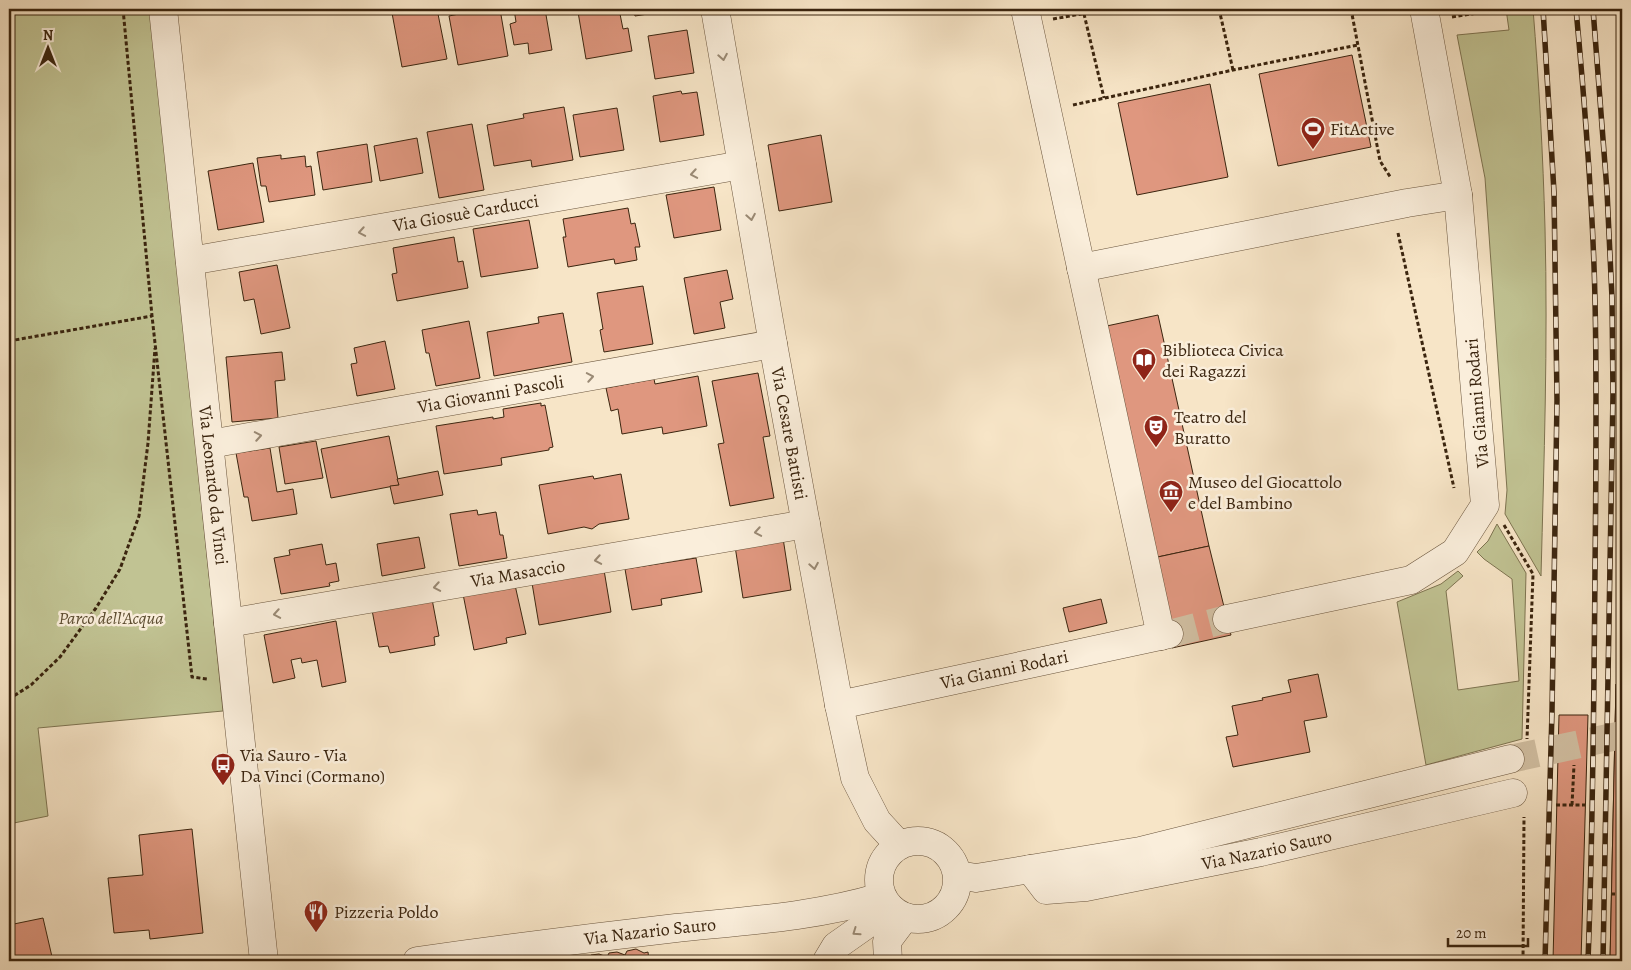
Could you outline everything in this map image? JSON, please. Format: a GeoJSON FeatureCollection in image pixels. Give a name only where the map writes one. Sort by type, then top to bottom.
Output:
{"type":"FeatureCollection","features":[{"type":"Feature","properties":{"kind":"street","name":"Via Leonardo da Vinci"},"geometry":{"type":"LineString","coordinates":[[163,9],[264,961]]}},
{"type":"Feature","properties":{"kind":"street","name":"Via Cesare Battisti"},"geometry":{"type":"LineString","coordinates":[[715,9],[773,344],[839,705],[855,778],[876,821],[899,845]]}},
{"type":"Feature","properties":{"kind":"street","name":"Via Gianni Rodari"},"geometry":{"type":"LineString","coordinates":[[1227,619],[1411,580],[1455,552],[1485,505],[1458,195],[1434,13]]}},
{"type":"Feature","properties":{"kind":"street"},"geometry":{"type":"LineString","coordinates":[[1027,16],[1081,268],[1407,203],[1458,195]]}},
{"type":"Feature","properties":{"kind":"street","name":"Via Giosuè Carducci"},"geometry":{"type":"LineString","coordinates":[[190,261],[742,166]]}},
{"type":"Feature","properties":{"kind":"street","name":"Via Gianni Rodari"},"geometry":{"type":"LineString","coordinates":[[839,705],[1165,635],[1081,268]]}},
{"type":"Feature","properties":{"kind":"street","name":"Via Giovanni Pascoli"},"geometry":{"type":"LineString","coordinates":[[210,444],[773,344]]}},
{"type":"Feature","properties":{"kind":"street","name":"Via Masaccio"},"geometry":{"type":"LineString","coordinates":[[228,622],[806,524]]}},
{"type":"Feature","properties":{"kind":"street","name":"Via Nazario Sauro"},"geometry":{"type":"LineString","coordinates":[[958,875],[976,878],[1140,851],[1518,753]]}},
{"type":"Feature","properties":{"kind":"street","name":"Via Nazario Sauro"},"geometry":{"type":"LineString","coordinates":[[1030,869],[1046,890],[1086,887],[1519,804]]}},
{"type":"Feature","properties":{"kind":"street"},"geometry":{"type":"LineString","coordinates":[[888,961],[886,941],[892,907],[879,872],[884,860],[899,845],[916,840],[930,842],[943,848],[952,859],[958,875],[957,889],[950,904],[937,915],[921,919],[892,907]]}},
{"type":"Feature","properties":{"kind":"street","name":"Via Nazario Sauro"},"geometry":{"type":"LineString","coordinates":[[417,961],[559,951],[852,906],[892,907]]}},
{"type":"Feature","properties":{"kind":"street"},"geometry":{"type":"LineString","coordinates":[[827,961],[836,946],[892,907]]}},
{"type":"Feature","properties":{"kind":"path"},"geometry":{"type":"LineString","coordinates":[[9,14],[13,9]]}},
{"type":"Feature","properties":{"kind":"path"},"geometry":{"type":"LineString","coordinates":[[123,9],[152,316],[192,677],[235,684]]}},
{"type":"Feature","properties":{"kind":"path"},"geometry":{"type":"LineString","coordinates":[[1027,16],[1084,14],[1109,9]]}},
{"type":"Feature","properties":{"kind":"path"},"geometry":{"type":"LineString","coordinates":[[1219,9],[1233,70]]}},
{"type":"Feature","properties":{"kind":"path"},"geometry":{"type":"LineString","coordinates":[[1360,9],[1351,10],[1380,161],[1407,203],[1410,219],[1396,222],[1455,494]]}},
{"type":"Feature","properties":{"kind":"path"},"geometry":{"type":"LineString","coordinates":[[1434,13],[1490,11],[1490,9]]}},
{"type":"Feature","properties":{"kind":"path"},"geometry":{"type":"LineString","coordinates":[[1084,14],[1104,98]]}},
{"type":"Feature","properties":{"kind":"path"},"geometry":{"type":"LineString","coordinates":[[1047,111],[1358,45]]}},
{"type":"Feature","properties":{"kind":"path"},"geometry":{"type":"LineString","coordinates":[[9,341],[152,316]]}},
{"type":"Feature","properties":{"kind":"path"},"geometry":{"type":"LineString","coordinates":[[9,699],[31,685],[60,657],[96,608],[120,569],[138,516],[148,443],[155,340]]}},
{"type":"Feature","properties":{"kind":"path"},"geometry":{"type":"LineString","coordinates":[[1500,520],[1533,574],[1518,753]]}},
{"type":"Feature","properties":{"kind":"path"},"geometry":{"type":"LineString","coordinates":[[1572,805],[1574,765]]}},
{"type":"Feature","properties":{"kind":"path"},"geometry":{"type":"LineString","coordinates":[[1519,804],[1524,823],[1523,961]]}},
{"type":"Feature","properties":{"kind":"path"},"geometry":{"type":"LineString","coordinates":[[1556,805],[1586,806]]}},
{"type":"Feature","properties":{"kind":"path"},"geometry":{"type":"LineString","coordinates":[[1518,823],[1524,823]]}},
{"type":"Feature","properties":{"kind":"path"},"geometry":{"type":"LineString","coordinates":[[1611,894],[1622,894]]}},
{"type":"Feature","properties":{"kind":"green space","name":"Parco dell'Acqua"},"geometry":{"type":"Polygon","coordinates":[[[9,9],[151,9],[223,711],[38,728],[48,816],[9,824],[9,9]]]}},
{"type":"Feature","properties":{"kind":"green space"},"geometry":{"type":"Polygon","coordinates":[[[1506,9],[1533,9],[1539,91],[1546,272],[1541,576],[1505,514],[1507,490],[1485,178],[1457,35],[1509,30],[1506,9]]]}},
{"type":"Feature","properties":{"kind":"green space"},"geometry":{"type":"Polygon","coordinates":[[[1497,524],[1526,573],[1522,739],[1426,765],[1397,602],[1441,584],[1458,571],[1463,576],[1446,591],[1458,690],[1519,681],[1512,579],[1477,552],[1488,541],[1497,524]]]}},
{"type":"Feature","properties":{"kind":"building"},"geometry":{"type":"Polygon","coordinates":[[[415,9],[437,9],[447,59],[402,67],[392,13],[415,9]]]}},
{"type":"Feature","properties":{"kind":"building"},"geometry":{"type":"Polygon","coordinates":[[[474,9],[500,9],[508,56],[458,65],[449,16],[474,11],[474,9]]]}},
{"type":"Feature","properties":{"kind":"building"},"geometry":{"type":"Polygon","coordinates":[[[514,9],[545,9],[552,50],[529,54],[528,43],[514,45],[510,24],[516,22],[514,9]]]}},
{"type":"Feature","properties":{"kind":"building"},"geometry":{"type":"Polygon","coordinates":[[[595,9],[619,9],[623,29],[628,28],[632,51],[586,59],[578,12],[595,9]]]}},
{"type":"Feature","properties":{"kind":"building"},"geometry":{"type":"Polygon","coordinates":[[[633,9],[680,9],[635,16],[633,9]]]}},
{"type":"Feature","properties":{"kind":"building"},"geometry":{"type":"Polygon","coordinates":[[[687,30],[694,73],[655,79],[648,36],[687,30]]]}},
{"type":"Feature","properties":{"kind":"building"},"geometry":{"type":"Polygon","coordinates":[[[1352,55],[1371,147],[1278,166],[1259,74],[1352,55]]]}},
{"type":"Feature","properties":{"kind":"building"},"geometry":{"type":"Polygon","coordinates":[[[1210,84],[1228,177],[1137,195],[1118,103],[1210,84]]]}},
{"type":"Feature","properties":{"kind":"building"},"geometry":{"type":"Polygon","coordinates":[[[681,91],[682,94],[697,92],[704,135],[660,142],[653,96],[681,91]]]}},
{"type":"Feature","properties":{"kind":"building"},"geometry":{"type":"Polygon","coordinates":[[[564,107],[573,160],[532,167],[531,160],[494,166],[487,125],[524,118],[523,114],[564,107]]]}},
{"type":"Feature","properties":{"kind":"building"},"geometry":{"type":"Polygon","coordinates":[[[617,108],[624,150],[580,157],[573,115],[617,108]]]}},
{"type":"Feature","properties":{"kind":"building"},"geometry":{"type":"Polygon","coordinates":[[[472,124],[484,190],[439,198],[427,132],[472,124]]]}},
{"type":"Feature","properties":{"kind":"building"},"geometry":{"type":"Polygon","coordinates":[[[821,135],[832,202],[779,211],[768,145],[821,135]]]}},
{"type":"Feature","properties":{"kind":"building"},"geometry":{"type":"Polygon","coordinates":[[[417,138],[423,173],[380,181],[374,146],[417,138]]]}},
{"type":"Feature","properties":{"kind":"building"},"geometry":{"type":"Polygon","coordinates":[[[367,144],[372,182],[323,190],[317,152],[367,144]]]}},
{"type":"Feature","properties":{"kind":"building"},"geometry":{"type":"Polygon","coordinates":[[[281,155],[281,159],[305,156],[306,167],[311,166],[315,195],[269,202],[266,186],[261,186],[257,158],[281,155]]]}},
{"type":"Feature","properties":{"kind":"building"},"geometry":{"type":"Polygon","coordinates":[[[253,163],[264,222],[218,230],[208,171],[253,163]]]}},
{"type":"Feature","properties":{"kind":"building"},"geometry":{"type":"Polygon","coordinates":[[[714,187],[721,230],[674,238],[666,195],[714,187]]]}},
{"type":"Feature","properties":{"kind":"building"},"geometry":{"type":"Polygon","coordinates":[[[628,208],[631,224],[635,223],[640,247],[635,247],[637,260],[615,264],[614,259],[568,267],[563,237],[566,237],[563,219],[628,208]]]}},
{"type":"Feature","properties":{"kind":"building"},"geometry":{"type":"Polygon","coordinates":[[[529,220],[538,268],[481,277],[473,229],[529,220]]]}},
{"type":"Feature","properties":{"kind":"building"},"geometry":{"type":"Polygon","coordinates":[[[454,237],[458,262],[463,261],[468,288],[397,301],[392,274],[397,273],[393,248],[454,237]]]}},
{"type":"Feature","properties":{"kind":"building"},"geometry":{"type":"Polygon","coordinates":[[[277,265],[290,328],[261,334],[254,299],[244,301],[239,272],[277,265]]]}},
{"type":"Feature","properties":{"kind":"building"},"geometry":{"type":"Polygon","coordinates":[[[727,270],[733,299],[720,302],[725,328],[694,334],[684,278],[727,270]]]}},
{"type":"Feature","properties":{"kind":"building"},"geometry":{"type":"Polygon","coordinates":[[[643,286],[653,344],[604,352],[600,330],[603,329],[597,293],[643,286]]]}},
{"type":"Feature","properties":{"kind":"building"},"geometry":{"type":"Polygon","coordinates":[[[563,313],[572,362],[494,376],[487,332],[539,323],[538,317],[563,313]]]}},
{"type":"Feature","properties":{"kind":"building"},"geometry":{"type":"Polygon","coordinates":[[[1158,315],[1209,546],[1153,558],[1102,327],[1158,315]]]}},
{"type":"Feature","properties":{"kind":"building"},"geometry":{"type":"Polygon","coordinates":[[[469,321],[480,378],[436,386],[429,353],[426,353],[422,330],[469,321]]]}},
{"type":"Feature","properties":{"kind":"building"},"geometry":{"type":"Polygon","coordinates":[[[385,341],[395,389],[357,396],[351,364],[357,363],[354,348],[385,341]]]}},
{"type":"Feature","properties":{"kind":"building"},"geometry":{"type":"Polygon","coordinates":[[[282,352],[285,380],[275,381],[278,418],[232,422],[226,357],[282,352]]]}},
{"type":"Feature","properties":{"kind":"building"},"geometry":{"type":"Polygon","coordinates":[[[758,373],[770,436],[763,437],[774,498],[730,506],[718,444],[724,443],[712,381],[758,373]]]}},
{"type":"Feature","properties":{"kind":"building"},"geometry":{"type":"Polygon","coordinates":[[[698,376],[707,426],[663,434],[662,427],[622,434],[618,409],[611,411],[606,388],[654,379],[655,384],[698,376]]]}},
{"type":"Feature","properties":{"kind":"building"},"geometry":{"type":"Polygon","coordinates":[[[541,403],[541,406],[545,405],[553,447],[549,448],[549,450],[501,458],[502,465],[444,474],[436,426],[504,417],[503,409],[541,403]]]}},
{"type":"Feature","properties":{"kind":"building"},"geometry":{"type":"Polygon","coordinates":[[[389,436],[399,485],[331,498],[321,449],[389,436]]]}},
{"type":"Feature","properties":{"kind":"building"},"geometry":{"type":"Polygon","coordinates":[[[316,441],[323,478],[285,484],[279,447],[316,441]]]}},
{"type":"Feature","properties":{"kind":"building"},"geometry":{"type":"Polygon","coordinates":[[[270,448],[277,492],[293,489],[297,514],[252,521],[248,497],[244,497],[236,453],[270,448]]]}},
{"type":"Feature","properties":{"kind":"building"},"geometry":{"type":"Polygon","coordinates":[[[438,471],[443,495],[394,504],[390,486],[399,485],[397,479],[438,471]]]}},
{"type":"Feature","properties":{"kind":"building"},"geometry":{"type":"Polygon","coordinates":[[[621,474],[629,519],[599,524],[592,529],[584,527],[548,534],[539,485],[593,476],[594,479],[621,474]]]}},
{"type":"Feature","properties":{"kind":"building"},"geometry":{"type":"Polygon","coordinates":[[[477,510],[478,515],[496,512],[507,558],[459,566],[450,514],[477,510]]]}},
{"type":"Feature","properties":{"kind":"building"},"geometry":{"type":"Polygon","coordinates":[[[419,537],[425,568],[382,576],[377,544],[419,537]]]}},
{"type":"Feature","properties":{"kind":"building"},"geometry":{"type":"Polygon","coordinates":[[[783,538],[791,590],[743,598],[735,546],[783,538]]]}},
{"type":"Feature","properties":{"kind":"building"},"geometry":{"type":"Polygon","coordinates":[[[322,544],[326,565],[336,563],[339,581],[329,583],[330,586],[281,594],[274,558],[290,555],[289,550],[322,544]]]}},
{"type":"Feature","properties":{"kind":"building"},"geometry":{"type":"Polygon","coordinates":[[[1209,546],[1231,635],[1172,648],[1153,558],[1209,546]]]}},
{"type":"Feature","properties":{"kind":"building"},"geometry":{"type":"Polygon","coordinates":[[[696,558],[702,592],[661,599],[662,605],[632,610],[625,569],[696,558]]]}},
{"type":"Feature","properties":{"kind":"building"},"geometry":{"type":"Polygon","coordinates":[[[604,570],[611,612],[539,625],[532,583],[604,570]]]}},
{"type":"Feature","properties":{"kind":"building"},"geometry":{"type":"Polygon","coordinates":[[[515,585],[526,634],[506,638],[507,643],[474,650],[463,594],[515,585]]]}},
{"type":"Feature","properties":{"kind":"building"},"geometry":{"type":"Polygon","coordinates":[[[432,599],[439,636],[434,637],[435,645],[390,653],[388,646],[379,647],[372,610],[432,599]]]}},
{"type":"Feature","properties":{"kind":"building"},"geometry":{"type":"Polygon","coordinates":[[[1101,599],[1107,623],[1069,632],[1063,608],[1101,599]]]}},
{"type":"Feature","properties":{"kind":"building"},"geometry":{"type":"Polygon","coordinates":[[[336,621],[346,682],[322,687],[317,660],[302,663],[301,658],[291,660],[295,678],[273,683],[264,635],[336,621]]]}},
{"type":"Feature","properties":{"kind":"building"},"geometry":{"type":"Polygon","coordinates":[[[1318,674],[1327,717],[1304,721],[1310,752],[1233,767],[1226,737],[1238,735],[1232,706],[1291,692],[1288,680],[1318,674]]]}},
{"type":"Feature","properties":{"kind":"building"},"geometry":{"type":"Polygon","coordinates":[[[1616,684],[1622,685],[1622,961],[1610,961],[1616,684]]]}},
{"type":"Feature","properties":{"kind":"building"},"geometry":{"type":"Polygon","coordinates":[[[1616,684],[1622,685],[1622,961],[1610,961],[1616,684]]]}},
{"type":"Feature","properties":{"kind":"building"},"geometry":{"type":"Polygon","coordinates":[[[1559,715],[1588,715],[1581,961],[1553,961],[1559,715]]]}},
{"type":"Feature","properties":{"kind":"building"},"geometry":{"type":"Polygon","coordinates":[[[192,829],[203,933],[150,939],[149,930],[114,933],[108,878],[143,875],[139,835],[192,829]]]}},
{"type":"Feature","properties":{"kind":"building"},"geometry":{"type":"Polygon","coordinates":[[[43,918],[53,961],[9,961],[9,925],[43,918]]]}},
{"type":"Feature","properties":{"kind":"building"},"geometry":{"type":"Polygon","coordinates":[[[636,949],[644,953],[648,952],[649,961],[570,961],[573,958],[580,957],[589,960],[591,955],[599,954],[607,957],[609,953],[617,952],[625,955],[627,951],[636,949]]]}},
{"type":"Feature","properties":{"kind":"tunnel"},"geometry":{"type":"LineString","coordinates":[[1169,634],[1227,619]]}},
{"type":"Feature","properties":{"kind":"tunnel"},"geometry":{"type":"LineString","coordinates":[[1510,759],[1622,735]]}},
{"type":"Feature","properties":{"kind":"railway"},"geometry":{"type":"LineString","coordinates":[[1543,9],[1554,192],[1557,400],[1552,712],[1545,961]]}},
{"type":"Feature","properties":{"kind":"railway"},"geometry":{"type":"LineString","coordinates":[[1576,9],[1590,191],[1596,334],[1594,716],[1588,961]]}},
{"type":"Feature","properties":{"kind":"railway"},"geometry":{"type":"LineString","coordinates":[[1593,9],[1607,191],[1612,298],[1613,394],[1603,961]]}},
{"type":"Feature","properties":{"kind":"place","name":"FitActive"},"geometry":{"type":"Point","coordinates":[1313,150]}},
{"type":"Feature","properties":{"kind":"place","name":"Biblioteca Civica dei Ragazzi"},"geometry":{"type":"Point","coordinates":[1144,381]}},
{"type":"Feature","properties":{"kind":"place","name":"Teatro del Buratto"},"geometry":{"type":"Point","coordinates":[1156,448]}},
{"type":"Feature","properties":{"kind":"place","name":"Museo del Giocattolo e del Bambino"},"geometry":{"type":"Point","coordinates":[1171,513]}},
{"type":"Feature","properties":{"kind":"place","name":"Via Sauro - Via Da Vinci (Cormano)"},"geometry":{"type":"Point","coordinates":[223,786]}},
{"type":"Feature","properties":{"kind":"place","name":"Pizzeria Poldo"},"geometry":{"type":"Point","coordinates":[316,933]}}]}
